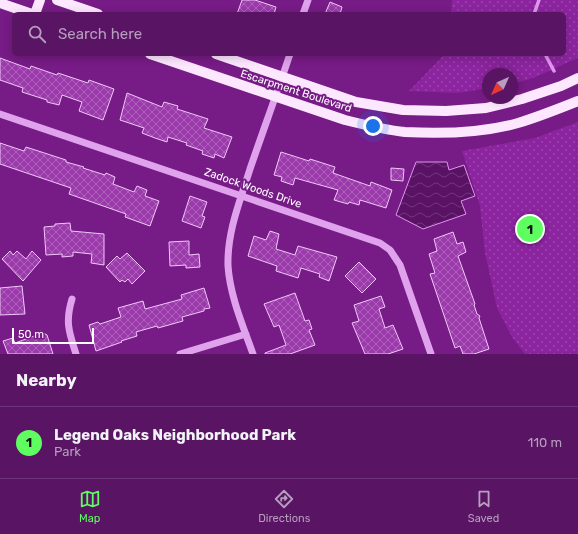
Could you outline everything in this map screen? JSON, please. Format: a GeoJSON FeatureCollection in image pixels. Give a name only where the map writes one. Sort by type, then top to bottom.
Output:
{"type":"FeatureCollection","features":[{"type":"Feature","properties":{"kind":"main road"},"geometry":{"type":"LineString","coordinates":[[35,12],[40,0]]}},
{"type":"Feature","properties":{"kind":"main road"},"geometry":{"type":"LineString","coordinates":[[57,0],[92,12]]}},
{"type":"Feature","properties":{"kind":"main road"},"geometry":{"type":"LineString","coordinates":[[0,3],[28,12]]}},
{"type":"Feature","properties":{"kind":"main road","name":"Escarpment Boulevard"},"geometry":{"type":"LineString","coordinates":[[156,56],[345,120],[404,132],[440,133],[478,130],[517,123],[550,113],[578,101]]}},
{"type":"Feature","properties":{"kind":"main road","name":"Escarpment Boulevard"},"geometry":{"type":"LineString","coordinates":[[222,56],[356,102],[403,110],[446,111],[492,107],[561,86],[578,78]]}},
{"type":"Feature","properties":{"kind":"street"},"geometry":{"type":"LineString","coordinates":[[304,12],[308,0]]}},
{"type":"Feature","properties":{"kind":"street"},"geometry":{"type":"LineString","coordinates":[[253,354],[234,300],[228,268],[229,244],[231,228],[241,196],[289,56]]}},
{"type":"Feature","properties":{"kind":"street","name":"Zadock Woods Drive"},"geometry":{"type":"LineString","coordinates":[[0,114],[380,243],[390,250],[396,258],[402,271],[431,354]]}},
{"type":"Feature","properties":{"kind":"street"},"geometry":{"type":"LineString","coordinates":[[72,299],[68,317],[68,326],[76,354]]}},
{"type":"Feature","properties":{"kind":"street"},"geometry":{"type":"LineString","coordinates":[[180,354],[246,334]]}},
{"type":"Feature","properties":{"kind":"shaded area"},"geometry":{"type":"Polygon","coordinates":[[[452,0],[578,0],[578,58],[533,78],[518,82],[518,68],[482,68],[482,89],[458,93],[409,91],[443,56],[566,56],[566,12],[451,12],[452,0]]]}},
{"type":"Feature","properties":{"kind":"shaded area"},"geometry":{"type":"Polygon","coordinates":[[[578,122],[578,354],[525,354],[512,337],[497,308],[485,253],[480,206],[462,151],[535,138],[578,122]]]}},
{"type":"Feature","properties":{"kind":"water"},"geometry":{"type":"Polygon","coordinates":[[[416,162],[447,162],[449,170],[464,165],[475,196],[461,201],[466,214],[423,229],[396,215],[416,162]]]}},
{"type":"Feature","properties":{"kind":"building"},"geometry":{"type":"Polygon","coordinates":[[[242,0],[255,0],[276,7],[275,12],[238,12],[242,0]]]}},
{"type":"Feature","properties":{"kind":"building"},"geometry":{"type":"Polygon","coordinates":[[[330,2],[342,7],[341,12],[326,12],[330,2]]]}},
{"type":"Feature","properties":{"kind":"building"},"geometry":{"type":"Polygon","coordinates":[[[0,58],[30,69],[31,66],[88,83],[89,80],[114,89],[103,120],[79,111],[82,102],[62,95],[59,105],[47,102],[47,100],[22,92],[23,88],[0,80],[0,58]]]}},
{"type":"Feature","properties":{"kind":"building"},"geometry":{"type":"Polygon","coordinates":[[[127,93],[162,107],[164,102],[178,106],[177,109],[208,119],[204,128],[232,137],[224,158],[215,154],[214,158],[202,154],[203,151],[186,145],[187,143],[168,137],[167,142],[155,138],[142,133],[144,128],[120,120],[127,93]]]}},
{"type":"Feature","properties":{"kind":"building"},"geometry":{"type":"Polygon","coordinates":[[[0,143],[24,151],[26,147],[66,160],[66,162],[84,167],[83,168],[105,175],[106,173],[115,177],[113,184],[134,192],[137,186],[147,190],[145,196],[159,201],[150,226],[125,217],[126,214],[69,194],[71,188],[0,164],[0,143]]]}},
{"type":"Feature","properties":{"kind":"building"},"geometry":{"type":"Polygon","coordinates":[[[281,152],[335,167],[333,173],[370,186],[371,182],[392,190],[386,208],[360,200],[359,205],[334,200],[338,190],[295,178],[293,185],[281,181],[282,177],[274,175],[281,152]]]}},
{"type":"Feature","properties":{"kind":"building"},"geometry":{"type":"Polygon","coordinates":[[[391,168],[404,169],[403,181],[391,180],[391,168]]]}},
{"type":"Feature","properties":{"kind":"building"},"geometry":{"type":"Polygon","coordinates":[[[190,196],[207,202],[202,216],[205,217],[201,228],[182,221],[190,196]]]}},
{"type":"Feature","properties":{"kind":"building"},"geometry":{"type":"Polygon","coordinates":[[[70,223],[71,231],[104,234],[104,265],[91,263],[92,254],[73,252],[73,256],[62,257],[62,254],[46,255],[44,227],[55,226],[55,224],[70,223]]]}},
{"type":"Feature","properties":{"kind":"building"},"geometry":{"type":"Polygon","coordinates":[[[270,231],[279,234],[276,249],[295,255],[298,246],[337,257],[329,281],[319,277],[320,274],[301,268],[298,278],[276,271],[277,266],[248,256],[254,236],[266,240],[270,231]]]}},
{"type":"Feature","properties":{"kind":"building"},"geometry":{"type":"Polygon","coordinates":[[[453,232],[457,244],[463,242],[466,252],[458,256],[475,304],[477,314],[480,316],[479,318],[489,349],[474,354],[463,354],[460,346],[455,348],[430,274],[435,273],[429,254],[437,251],[434,239],[453,232]]]}},
{"type":"Feature","properties":{"kind":"building"},"geometry":{"type":"Polygon","coordinates":[[[189,241],[189,255],[199,254],[200,267],[186,268],[186,265],[170,266],[169,242],[189,241]]]}},
{"type":"Feature","properties":{"kind":"building"},"geometry":{"type":"Polygon","coordinates":[[[10,251],[13,255],[17,251],[26,259],[32,251],[41,260],[23,281],[2,259],[10,251]]]}},
{"type":"Feature","properties":{"kind":"building"},"geometry":{"type":"Polygon","coordinates":[[[127,253],[145,271],[132,284],[128,279],[125,282],[122,280],[120,282],[106,267],[117,256],[120,259],[127,253]]]}},
{"type":"Feature","properties":{"kind":"building"},"geometry":{"type":"Polygon","coordinates":[[[359,262],[376,279],[362,293],[345,276],[359,262]]]}},
{"type":"Feature","properties":{"kind":"building"},"geometry":{"type":"Polygon","coordinates":[[[22,286],[25,314],[0,315],[0,288],[22,286]]]}},
{"type":"Feature","properties":{"kind":"building"},"geometry":{"type":"Polygon","coordinates":[[[204,288],[210,308],[182,317],[183,321],[136,332],[137,336],[96,351],[89,325],[98,322],[100,324],[121,317],[118,308],[143,301],[145,309],[182,299],[181,295],[204,288]]]}},
{"type":"Feature","properties":{"kind":"building"},"geometry":{"type":"Polygon","coordinates":[[[295,293],[305,321],[309,320],[312,329],[309,330],[315,345],[290,354],[265,354],[286,345],[279,325],[274,327],[264,304],[295,293]]]}},
{"type":"Feature","properties":{"kind":"building"},"geometry":{"type":"Polygon","coordinates":[[[381,296],[385,307],[379,309],[385,328],[393,325],[403,349],[388,354],[365,354],[352,323],[359,321],[354,305],[381,296]]]}},
{"type":"Feature","properties":{"kind":"building"},"geometry":{"type":"Polygon","coordinates":[[[40,331],[47,335],[53,354],[8,354],[3,341],[13,338],[15,343],[37,335],[40,331]]]}},
{"type":"Feature","properties":{"kind":"waterway"},"geometry":{"type":"LineString","coordinates":[[535,12],[539,0]]}},
{"type":"Feature","properties":{"kind":"waterway"},"geometry":{"type":"LineString","coordinates":[[546,56],[554,71]]}},
{"type":"Feature","properties":{"kind":"place","name":"Legend Oaks Neighborhood Park"},"geometry":{"type":"Point","coordinates":[530,229]}}]}
